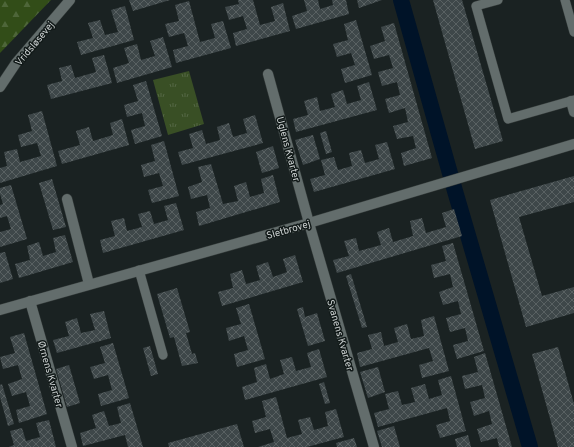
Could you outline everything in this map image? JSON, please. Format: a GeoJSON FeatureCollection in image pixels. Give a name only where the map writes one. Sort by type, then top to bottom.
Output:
{"type":"FeatureCollection","features":[{"type":"Feature","properties":{"kind":"street","name":"Vridsløsevej"},"geometry":{"type":"LineString","coordinates":[[0,87],[16,63],[70,0]]}},
{"type":"Feature","properties":{"kind":"street","name":"Uglens Kvarter"},"geometry":{"type":"LineString","coordinates":[[268,74],[309,223]]}},
{"type":"Feature","properties":{"kind":"street"},"geometry":{"type":"LineString","coordinates":[[572,101],[574,112]]}},
{"type":"Feature","properties":{"kind":"street","name":"Sletbrovej"},"geometry":{"type":"LineString","coordinates":[[0,310],[309,223],[574,144]]}},
{"type":"Feature","properties":{"kind":"street"},"geometry":{"type":"LineString","coordinates":[[67,199],[89,284]]}},
{"type":"Feature","properties":{"kind":"street","name":"Svanens Kvarter"},"geometry":{"type":"LineString","coordinates":[[309,223],[374,447]]}},
{"type":"Feature","properties":{"kind":"street","name":"Ørnens Kvarter"},"geometry":{"type":"LineString","coordinates":[[30,301],[72,447]]}},
{"type":"Feature","properties":{"kind":"lane"},"geometry":{"type":"LineString","coordinates":[[498,0],[476,6],[508,119],[572,101]]}},
{"type":"Feature","properties":{"kind":"lane"},"geometry":{"type":"LineString","coordinates":[[565,0],[574,32]]}},
{"type":"Feature","properties":{"kind":"lane"},"geometry":{"type":"LineString","coordinates":[[139,270],[163,355]]}},
{"type":"Feature","properties":{"kind":"green space"},"geometry":{"type":"Polygon","coordinates":[[[0,0],[51,0],[0,53],[0,0]]]}},
{"type":"Feature","properties":{"kind":"green space"},"geometry":{"type":"Polygon","coordinates":[[[189,71],[204,124],[168,135],[153,80],[189,71]]]}},
{"type":"Feature","properties":{"kind":"building"},"geometry":{"type":"Polygon","coordinates":[[[129,0],[170,0],[133,11],[129,0]]]}},
{"type":"Feature","properties":{"kind":"building"},"geometry":{"type":"Polygon","coordinates":[[[238,0],[253,0],[260,25],[275,21],[271,7],[283,3],[290,31],[236,46],[233,33],[247,29],[243,16],[229,20],[225,7],[239,4],[238,0]]]}},
{"type":"Feature","properties":{"kind":"building"},"geometry":{"type":"Polygon","coordinates":[[[304,0],[318,0],[320,9],[333,5],[332,0],[346,0],[349,14],[296,29],[292,16],[307,11],[304,0]]]}},
{"type":"Feature","properties":{"kind":"building"},"geometry":{"type":"Polygon","coordinates":[[[357,0],[382,0],[359,8],[357,0]]]}},
{"type":"Feature","properties":{"kind":"building"},"geometry":{"type":"Polygon","coordinates":[[[433,0],[462,0],[503,141],[475,149],[433,0]]]}},
{"type":"Feature","properties":{"kind":"building"},"geometry":{"type":"Polygon","coordinates":[[[189,1],[200,42],[215,38],[211,24],[223,21],[231,48],[176,63],[173,50],[188,46],[184,33],[169,37],[165,24],[179,21],[175,5],[189,1]]]}},
{"type":"Feature","properties":{"kind":"building"},"geometry":{"type":"Polygon","coordinates":[[[125,6],[134,40],[81,55],[77,42],[93,38],[88,23],[100,20],[105,35],[118,32],[111,10],[125,6]]]}},
{"type":"Feature","properties":{"kind":"building"},"geometry":{"type":"Polygon","coordinates":[[[356,20],[372,75],[345,83],[341,69],[355,65],[351,53],[337,57],[333,44],[348,40],[344,24],[356,20]]]}},
{"type":"Feature","properties":{"kind":"building"},"geometry":{"type":"Polygon","coordinates":[[[394,23],[432,158],[404,166],[401,153],[416,148],[413,136],[397,139],[393,126],[408,122],[405,108],[389,113],[385,99],[400,95],[397,82],[382,86],[378,72],[393,68],[389,55],[374,59],[370,46],[385,41],[381,27],[394,23]]]}},
{"type":"Feature","properties":{"kind":"building"},"geometry":{"type":"Polygon","coordinates":[[[163,37],[172,67],[117,83],[113,68],[129,63],[124,48],[137,44],[141,60],[155,56],[150,41],[163,37]]]}},
{"type":"Feature","properties":{"kind":"building"},"geometry":{"type":"Polygon","coordinates":[[[104,55],[112,83],[51,99],[47,85],[62,81],[59,68],[71,65],[75,78],[96,72],[92,58],[104,55]]]}},
{"type":"Feature","properties":{"kind":"building"},"geometry":{"type":"Polygon","coordinates":[[[146,81],[162,136],[135,144],[131,130],[145,126],[142,113],[127,117],[124,105],[138,101],[133,85],[146,81]]]}},
{"type":"Feature","properties":{"kind":"building"},"geometry":{"type":"Polygon","coordinates":[[[369,82],[377,110],[296,132],[293,119],[308,115],[304,101],[317,97],[320,111],[335,107],[331,94],[343,90],[347,104],[361,100],[357,86],[369,82]]]}},
{"type":"Feature","properties":{"kind":"building"},"geometry":{"type":"Polygon","coordinates":[[[42,111],[57,166],[0,183],[0,168],[7,166],[4,152],[17,149],[20,162],[41,156],[37,143],[21,147],[18,135],[32,131],[28,115],[42,111]]]}},
{"type":"Feature","properties":{"kind":"building"},"geometry":{"type":"Polygon","coordinates":[[[255,115],[263,143],[182,165],[178,152],[193,148],[189,134],[202,130],[206,144],[220,140],[217,127],[229,123],[233,137],[247,133],[243,119],[255,115]]]}},
{"type":"Feature","properties":{"kind":"building"},"geometry":{"type":"Polygon","coordinates":[[[122,119],[129,145],[62,164],[58,151],[80,145],[76,131],[89,127],[93,141],[113,135],[110,123],[122,119]]]}},
{"type":"Feature","properties":{"kind":"building"},"geometry":{"type":"Polygon","coordinates":[[[326,131],[332,152],[326,154],[320,133],[326,131]]]}},
{"type":"Feature","properties":{"kind":"building"},"geometry":{"type":"Polygon","coordinates":[[[313,135],[320,159],[303,165],[295,140],[313,135]]]}},
{"type":"Feature","properties":{"kind":"building"},"geometry":{"type":"Polygon","coordinates":[[[164,141],[179,196],[152,203],[148,190],[163,186],[159,173],[144,177],[141,165],[155,161],[151,145],[164,141]]]}},
{"type":"Feature","properties":{"kind":"building"},"geometry":{"type":"Polygon","coordinates":[[[387,142],[395,169],[314,192],[310,179],[325,175],[321,160],[334,157],[338,170],[352,166],[349,153],[361,150],[365,163],[379,159],[375,145],[387,142]]]}},
{"type":"Feature","properties":{"kind":"building"},"geometry":{"type":"Polygon","coordinates":[[[273,146],[279,168],[262,173],[256,152],[273,146]]]}},
{"type":"Feature","properties":{"kind":"building"},"geometry":{"type":"Polygon","coordinates":[[[211,164],[223,204],[238,201],[234,186],[246,182],[250,197],[264,193],[261,179],[273,175],[280,202],[199,226],[196,212],[210,208],[207,195],[191,199],[188,187],[202,182],[198,167],[211,164]]]}},
{"type":"Feature","properties":{"kind":"building"},"geometry":{"type":"Polygon","coordinates":[[[574,176],[574,202],[519,217],[542,296],[574,287],[574,313],[526,327],[490,200],[574,176]]]}},
{"type":"Feature","properties":{"kind":"building"},"geometry":{"type":"Polygon","coordinates":[[[52,179],[66,227],[53,230],[39,183],[52,179]]]}},
{"type":"Feature","properties":{"kind":"building"},"geometry":{"type":"Polygon","coordinates":[[[11,185],[27,239],[0,247],[0,232],[11,229],[7,216],[0,218],[0,205],[3,204],[0,188],[11,185]]]}},
{"type":"Feature","properties":{"kind":"building"},"geometry":{"type":"Polygon","coordinates":[[[176,203],[184,230],[103,253],[100,240],[115,236],[111,221],[124,218],[127,231],[142,227],[138,214],[150,211],[154,224],[168,220],[164,206],[176,203]]]}},
{"type":"Feature","properties":{"kind":"building"},"geometry":{"type":"Polygon","coordinates":[[[454,209],[462,236],[337,273],[333,260],[349,256],[344,241],[356,238],[359,251],[381,245],[377,232],[389,228],[393,242],[413,236],[410,221],[422,218],[426,233],[446,227],[442,213],[454,209]]]}},
{"type":"Feature","properties":{"kind":"building"},"geometry":{"type":"Polygon","coordinates":[[[65,235],[73,262],[19,278],[15,264],[30,260],[27,246],[39,242],[43,256],[56,252],[53,238],[65,235]]]}},
{"type":"Feature","properties":{"kind":"building"},"geometry":{"type":"Polygon","coordinates":[[[453,243],[484,351],[457,359],[453,345],[468,341],[465,328],[450,332],[446,318],[461,314],[458,301],[443,305],[439,292],[453,287],[450,274],[434,278],[431,265],[446,261],[442,246],[453,243]]]}},
{"type":"Feature","properties":{"kind":"building"},"geometry":{"type":"Polygon","coordinates":[[[5,252],[13,279],[0,283],[0,253],[5,252]]]}},
{"type":"Feature","properties":{"kind":"building"},"geometry":{"type":"Polygon","coordinates":[[[295,255],[303,282],[222,306],[218,292],[233,288],[230,274],[242,270],[246,284],[260,280],[256,266],[268,262],[273,277],[287,272],[283,259],[295,255]]]}},
{"type":"Feature","properties":{"kind":"building"},"geometry":{"type":"Polygon","coordinates":[[[351,274],[367,327],[362,328],[346,276],[351,274]]]}},
{"type":"Feature","properties":{"kind":"building"},"geometry":{"type":"Polygon","coordinates":[[[177,288],[190,332],[186,333],[192,354],[195,353],[198,363],[182,366],[174,337],[170,338],[157,294],[177,288]]]}},
{"type":"Feature","properties":{"kind":"building"},"geometry":{"type":"Polygon","coordinates":[[[249,304],[265,359],[237,367],[234,354],[248,350],[244,336],[229,341],[226,328],[241,324],[236,308],[249,304]]]}},
{"type":"Feature","properties":{"kind":"building"},"geometry":{"type":"Polygon","coordinates":[[[303,307],[305,317],[317,313],[325,341],[308,346],[297,309],[303,307]]]}},
{"type":"Feature","properties":{"kind":"building"},"geometry":{"type":"Polygon","coordinates":[[[104,311],[111,338],[57,353],[53,340],[69,336],[65,322],[77,318],[81,333],[95,330],[90,314],[104,311]]]}},
{"type":"Feature","properties":{"kind":"building"},"geometry":{"type":"Polygon","coordinates":[[[434,316],[449,371],[422,378],[419,365],[433,361],[429,348],[360,367],[357,353],[372,349],[368,335],[381,332],[384,346],[398,342],[394,328],[407,324],[411,339],[424,336],[421,320],[434,316]]]}},
{"type":"Feature","properties":{"kind":"building"},"geometry":{"type":"Polygon","coordinates":[[[24,333],[47,414],[19,423],[16,410],[30,406],[26,392],[12,396],[8,384],[22,379],[18,365],[3,369],[0,357],[15,353],[10,337],[24,333]]]}},
{"type":"Feature","properties":{"kind":"building"},"geometry":{"type":"Polygon","coordinates":[[[113,343],[129,398],[101,406],[98,394],[112,390],[108,375],[94,379],[90,367],[105,363],[100,347],[113,343]]]}},
{"type":"Feature","properties":{"kind":"building"},"geometry":{"type":"Polygon","coordinates":[[[150,346],[158,374],[151,376],[143,348],[150,346]]]}},
{"type":"Feature","properties":{"kind":"building"},"geometry":{"type":"Polygon","coordinates":[[[558,347],[574,404],[574,447],[558,447],[532,354],[558,347]]]}},
{"type":"Feature","properties":{"kind":"building"},"geometry":{"type":"Polygon","coordinates":[[[319,349],[327,377],[245,400],[242,387],[257,382],[254,368],[266,364],[270,379],[284,374],[280,360],[292,357],[296,371],[311,367],[307,353],[319,349]]]}},
{"type":"Feature","properties":{"kind":"building"},"geometry":{"type":"Polygon","coordinates":[[[485,353],[512,447],[499,447],[497,438],[481,442],[477,429],[492,424],[489,411],[474,416],[470,402],[485,398],[482,385],[465,389],[462,376],[478,372],[474,357],[485,353]]]}},
{"type":"Feature","properties":{"kind":"building"},"geometry":{"type":"Polygon","coordinates":[[[69,365],[80,403],[67,407],[56,369],[69,365]]]}},
{"type":"Feature","properties":{"kind":"building"},"geometry":{"type":"Polygon","coordinates":[[[378,367],[385,392],[368,398],[360,372],[378,367]]]}},
{"type":"Feature","properties":{"kind":"building"},"geometry":{"type":"Polygon","coordinates":[[[451,376],[466,431],[440,438],[436,425],[450,421],[447,408],[378,427],[374,413],[389,409],[385,394],[398,391],[402,405],[415,402],[411,388],[425,384],[429,399],[442,395],[438,380],[451,376]]]}},
{"type":"Feature","properties":{"kind":"building"},"geometry":{"type":"Polygon","coordinates":[[[324,382],[330,403],[325,404],[319,384],[324,382]]]}},
{"type":"Feature","properties":{"kind":"building"},"geometry":{"type":"Polygon","coordinates":[[[2,384],[14,424],[8,426],[0,397],[0,385],[2,384]]]}},
{"type":"Feature","properties":{"kind":"building"},"geometry":{"type":"Polygon","coordinates":[[[276,397],[287,438],[302,434],[298,420],[310,417],[314,430],[328,426],[325,412],[336,409],[344,437],[307,447],[258,447],[274,442],[270,429],[255,433],[252,421],[266,417],[262,401],[276,397]]]}},
{"type":"Feature","properties":{"kind":"building"},"geometry":{"type":"Polygon","coordinates":[[[130,403],[143,447],[128,447],[125,435],[83,446],[80,433],[96,428],[92,415],[104,411],[109,426],[121,423],[117,407],[130,403]]]}},
{"type":"Feature","properties":{"kind":"building"},"geometry":{"type":"Polygon","coordinates":[[[49,420],[56,447],[9,447],[14,445],[10,431],[22,428],[26,441],[40,437],[36,423],[49,420]]]}},
{"type":"Feature","properties":{"kind":"building"},"geometry":{"type":"Polygon","coordinates":[[[237,424],[244,447],[169,447],[168,443],[237,424]]]}},
{"type":"Feature","properties":{"kind":"building"},"geometry":{"type":"Polygon","coordinates":[[[394,426],[400,447],[382,447],[377,431],[394,426]]]}},
{"type":"Feature","properties":{"kind":"building"},"geometry":{"type":"Polygon","coordinates":[[[468,435],[471,447],[457,447],[455,439],[468,435]]]}},
{"type":"Feature","properties":{"kind":"building"},"geometry":{"type":"Polygon","coordinates":[[[354,438],[357,447],[337,447],[336,443],[354,438]]]}},
{"type":"Feature","properties":{"kind":"waterway"},"geometry":{"type":"LineString","coordinates":[[401,0],[530,447]]}}]}
